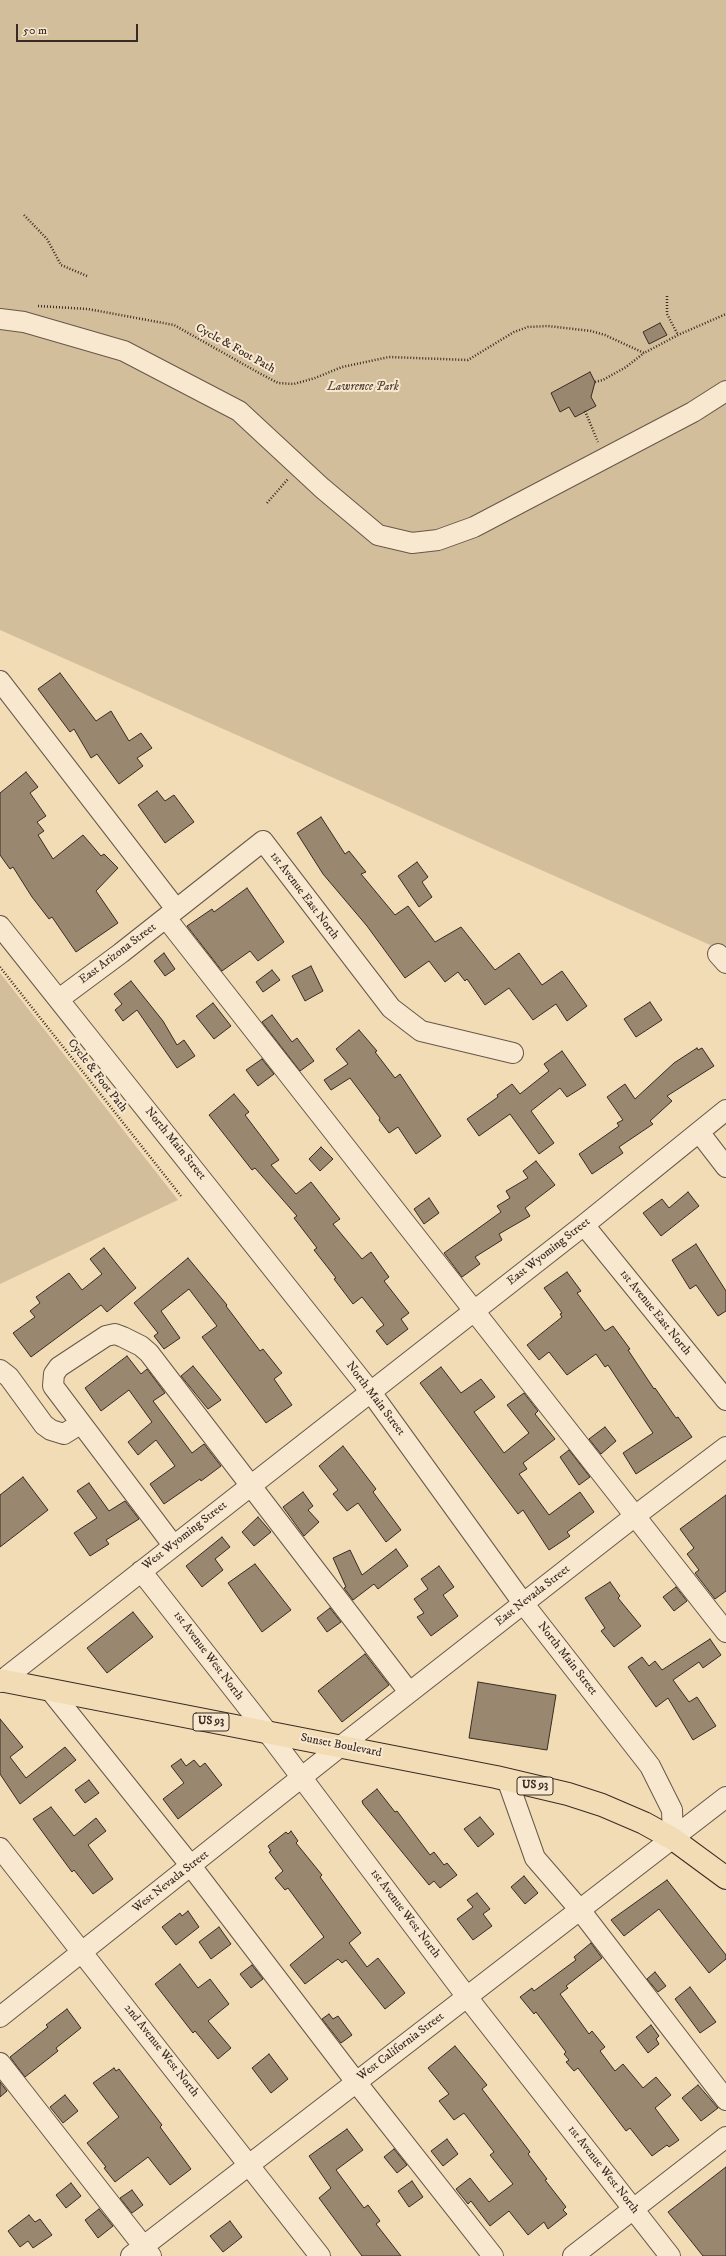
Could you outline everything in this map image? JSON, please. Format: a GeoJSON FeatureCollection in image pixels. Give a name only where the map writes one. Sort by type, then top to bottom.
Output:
{"type":"FeatureCollection","features":[{"type":"Feature","properties":{"kind":"main road","name":"Sunset Boulevard"},"geometry":{"type":"LineString","coordinates":[[1,1681],[508,1779],[568,1794],[602,1805],[644,1823],[673,1839]]}},
{"type":"Feature","properties":{"kind":"main road","name":"US 93"},"geometry":{"type":"LineString","coordinates":[[673,1839],[726,1878]]}},
{"type":"Feature","properties":{"kind":"street"},"geometry":{"type":"LineString","coordinates":[[0,319],[24,322],[124,351],[239,411],[378,535],[412,543],[438,540],[474,527],[693,412],[726,391]]}},
{"type":"Feature","properties":{"kind":"street"},"geometry":{"type":"LineString","coordinates":[[0,681],[171,914],[474,1310],[726,1632]]}},
{"type":"Feature","properties":{"kind":"street","name":"1st Avenue East North"},"geometry":{"type":"LineString","coordinates":[[171,914],[263,842],[391,1008],[421,1031],[513,1053]]}},
{"type":"Feature","properties":{"kind":"street","name":"East Arizona Street"},"geometry":{"type":"LineString","coordinates":[[59,999],[171,914]]}},
{"type":"Feature","properties":{"kind":"street","name":"North Main Street"},"geometry":{"type":"LineString","coordinates":[[0,926],[370,1391],[523,1604],[650,1766],[672,1810],[673,1839]]}},
{"type":"Feature","properties":{"kind":"street","name":"East Wyoming Street"},"geometry":{"type":"LineString","coordinates":[[370,1391],[584,1225],[726,1110]]}},
{"type":"Feature","properties":{"kind":"street"},"geometry":{"type":"LineString","coordinates":[[699,1132],[726,1167]]}},
{"type":"Feature","properties":{"kind":"street","name":"1st Avenue East North"},"geometry":{"type":"LineString","coordinates":[[584,1225],[726,1400]]}},
{"type":"Feature","properties":{"kind":"street"},"geometry":{"type":"LineString","coordinates":[[174,1545],[123,1476],[80,1424],[52,1386],[54,1374],[65,1361],[106,1336],[115,1334],[123,1337],[141,1346],[149,1353],[409,1692]]}},
{"type":"Feature","properties":{"kind":"street"},"geometry":{"type":"LineString","coordinates":[[0,1370],[9,1376],[44,1425],[51,1430],[64,1434],[80,1424]]}},
{"type":"Feature","properties":{"kind":"street","name":"West Wyoming Street"},"geometry":{"type":"LineString","coordinates":[[1,1681],[370,1391]]}},
{"type":"Feature","properties":{"kind":"street","name":"East Nevada Street"},"geometry":{"type":"LineString","coordinates":[[341,1746],[635,1516],[726,1447]]}},
{"type":"Feature","properties":{"kind":"street","name":"1st Avenue West North"},"geometry":{"type":"LineString","coordinates":[[141,1571],[268,1733],[467,1997],[670,2256]]}},
{"type":"Feature","properties":{"kind":"street"},"geometry":{"type":"LineString","coordinates":[[50,1690],[191,1866],[356,2082],[493,2256]]}},
{"type":"Feature","properties":{"kind":"street","name":"West Nevada Street"},"geometry":{"type":"LineString","coordinates":[[0,2017],[341,1746]]}},
{"type":"Feature","properties":{"kind":"street"},"geometry":{"type":"LineString","coordinates":[[508,1779],[535,1858],[580,1910],[726,2100]]}},
{"type":"Feature","properties":{"kind":"street","name":"West California Street"},"geometry":{"type":"LineString","coordinates":[[141,2253],[356,2082],[726,1797]]}},
{"type":"Feature","properties":{"kind":"street","name":"2nd Avenue West North"},"geometry":{"type":"LineString","coordinates":[[0,1848],[320,2256]]}},
{"type":"Feature","properties":{"kind":"street"},"geometry":{"type":"LineString","coordinates":[[0,2063],[141,2253]]}},
{"type":"Feature","properties":{"kind":"street"},"geometry":{"type":"LineString","coordinates":[[573,2256],[726,2137]]}},
{"type":"Feature","properties":{"kind":"path"},"geometry":{"type":"LineString","coordinates":[[24,215],[46,239],[61,265],[88,276]]}},
{"type":"Feature","properties":{"kind":"path"},"geometry":{"type":"LineString","coordinates":[[666,296],[667,314],[678,335]]}},
{"type":"Feature","properties":{"kind":"path","name":"Cycle & Foot Path"},"geometry":{"type":"LineString","coordinates":[[30,306],[88,309],[174,325],[278,383],[294,384],[315,378],[342,367],[389,357],[468,360],[514,332],[528,327],[548,326],[591,331],[605,335],[644,353]]}},
{"type":"Feature","properties":{"kind":"path"},"geometry":{"type":"LineString","coordinates":[[595,382],[603,380],[626,367],[644,353],[678,335],[726,314]]}},
{"type":"Feature","properties":{"kind":"path"},"geometry":{"type":"LineString","coordinates":[[585,411],[605,458]]}},
{"type":"Feature","properties":{"kind":"path"},"geometry":{"type":"LineString","coordinates":[[267,503],[299,466]]}},
{"type":"Feature","properties":{"kind":"path","name":"Cycle & Foot Path"},"geometry":{"type":"LineString","coordinates":[[0,968],[181,1196]]}},
{"type":"Feature","properties":{"kind":"green space","name":"Lawrence Park"},"geometry":{"type":"Polygon","coordinates":[[[0,0],[726,0],[726,952],[0,630],[0,0]]]}},
{"type":"Feature","properties":{"kind":"green space"},"geometry":{"type":"Polygon","coordinates":[[[0,973],[178,1200],[0,1284],[0,973]]]}},
{"type":"Feature","properties":{"kind":"building"},"geometry":{"type":"Polygon","coordinates":[[[660,323],[667,335],[649,344],[643,332],[660,323]]]}},
{"type":"Feature","properties":{"kind":"building"},"geometry":{"type":"Polygon","coordinates":[[[590,372],[595,382],[591,397],[596,406],[575,417],[569,407],[560,412],[551,393],[590,372]]]}},
{"type":"Feature","properties":{"kind":"building"},"geometry":{"type":"Polygon","coordinates":[[[60,673],[96,721],[111,711],[129,741],[141,733],[152,748],[137,758],[143,766],[119,784],[97,754],[91,758],[74,729],[70,732],[38,689],[60,673]]]}},
{"type":"Feature","properties":{"kind":"building"},"geometry":{"type":"Polygon","coordinates":[[[26,772],[38,787],[30,793],[46,816],[37,822],[44,831],[38,835],[53,859],[83,835],[101,856],[104,854],[118,868],[96,891],[118,923],[76,952],[52,917],[49,919],[32,897],[13,867],[10,869],[0,855],[0,793],[26,772]]]}},
{"type":"Feature","properties":{"kind":"building"},"geometry":{"type":"Polygon","coordinates":[[[157,791],[165,801],[174,795],[194,822],[165,843],[138,805],[157,791]]]}},
{"type":"Feature","properties":{"kind":"building"},"geometry":{"type":"Polygon","coordinates":[[[321,817],[345,854],[349,851],[366,872],[361,874],[395,915],[408,906],[435,942],[461,927],[495,970],[519,953],[542,985],[562,971],[587,1006],[567,1021],[556,1004],[533,1020],[509,988],[485,1005],[467,979],[465,981],[458,972],[445,982],[429,961],[405,978],[367,926],[323,874],[297,833],[321,817]]]}},
{"type":"Feature","properties":{"kind":"building"},"geometry":{"type":"Polygon","coordinates":[[[417,862],[428,877],[422,882],[432,897],[419,907],[398,876],[417,862]]]}},
{"type":"Feature","properties":{"kind":"building"},"geometry":{"type":"Polygon","coordinates":[[[247,888],[284,942],[258,961],[250,951],[222,971],[187,926],[212,909],[214,912],[247,888]]]}},
{"type":"Feature","properties":{"kind":"building"},"geometry":{"type":"Polygon","coordinates":[[[164,953],[175,969],[165,976],[154,961],[164,953]]]}},
{"type":"Feature","properties":{"kind":"building"},"geometry":{"type":"Polygon","coordinates":[[[311,966],[323,991],[305,1001],[292,976],[311,966]]]}},
{"type":"Feature","properties":{"kind":"building"},"geometry":{"type":"Polygon","coordinates":[[[272,970],[280,980],[263,992],[256,982],[272,970]]]}},
{"type":"Feature","properties":{"kind":"building"},"geometry":{"type":"Polygon","coordinates":[[[131,981],[163,1021],[177,1045],[184,1040],[195,1056],[177,1068],[137,1010],[123,1021],[115,1010],[122,1004],[114,994],[131,981]]]}},
{"type":"Feature","properties":{"kind":"building"},"geometry":{"type":"Polygon","coordinates":[[[650,1002],[662,1020],[636,1037],[624,1019],[650,1002]]]}},
{"type":"Feature","properties":{"kind":"building"},"geometry":{"type":"Polygon","coordinates":[[[213,1003],[231,1026],[214,1039],[196,1016],[213,1003]]]}},
{"type":"Feature","properties":{"kind":"building"},"geometry":{"type":"Polygon","coordinates":[[[272,1015],[292,1042],[297,1038],[314,1061],[300,1071],[262,1022],[272,1015]]]}},
{"type":"Feature","properties":{"kind":"building"},"geometry":{"type":"Polygon","coordinates":[[[359,1030],[377,1051],[375,1052],[395,1078],[400,1074],[441,1136],[416,1154],[398,1127],[389,1133],[379,1120],[380,1118],[350,1078],[331,1090],[324,1080],[348,1064],[336,1049],[359,1030]]]}},
{"type":"Feature","properties":{"kind":"building"},"geometry":{"type":"Polygon","coordinates":[[[697,1048],[698,1050],[702,1048],[714,1066],[667,1096],[672,1101],[650,1121],[653,1124],[619,1147],[623,1153],[592,1174],[579,1154],[619,1126],[617,1123],[623,1120],[607,1097],[625,1084],[635,1099],[674,1063],[697,1048]]]}},
{"type":"Feature","properties":{"kind":"building"},"geometry":{"type":"Polygon","coordinates":[[[562,1051],[586,1085],[567,1097],[560,1088],[531,1111],[554,1143],[539,1154],[510,1114],[479,1136],[467,1119],[498,1097],[497,1095],[512,1084],[520,1094],[549,1071],[544,1064],[562,1051]]]}},
{"type":"Feature","properties":{"kind":"building"},"geometry":{"type":"Polygon","coordinates":[[[262,1059],[274,1074],[258,1086],[246,1070],[262,1059]]]}},
{"type":"Feature","properties":{"kind":"building"},"geometry":{"type":"Polygon","coordinates":[[[234,1094],[249,1112],[245,1115],[279,1160],[271,1165],[296,1194],[311,1182],[340,1219],[333,1224],[362,1259],[371,1252],[389,1277],[384,1281],[409,1313],[401,1319],[408,1329],[387,1345],[376,1331],[384,1325],[362,1297],[353,1304],[334,1279],[336,1278],[314,1250],[317,1248],[294,1218],[297,1216],[255,1168],[252,1170],[209,1115],[234,1094]]]}},
{"type":"Feature","properties":{"kind":"building"},"geometry":{"type":"Polygon","coordinates":[[[321,1147],[333,1159],[320,1171],[309,1159],[321,1147]]]}},
{"type":"Feature","properties":{"kind":"building"},"geometry":{"type":"Polygon","coordinates":[[[536,1161],[555,1185],[525,1208],[530,1216],[499,1234],[502,1240],[475,1257],[480,1264],[462,1277],[444,1253],[501,1212],[497,1206],[510,1198],[506,1191],[528,1178],[523,1171],[536,1161]]]}},
{"type":"Feature","properties":{"kind":"building"},"geometry":{"type":"Polygon","coordinates":[[[688,1192],[699,1206],[661,1236],[643,1213],[662,1199],[669,1208],[688,1192]]]}},
{"type":"Feature","properties":{"kind":"building"},"geometry":{"type":"Polygon","coordinates":[[[429,1198],[439,1213],[424,1224],[414,1209],[429,1198]]]}},
{"type":"Feature","properties":{"kind":"building"},"geometry":{"type":"Polygon","coordinates":[[[696,1244],[726,1291],[726,1311],[718,1316],[696,1285],[690,1289],[672,1260],[696,1244]]]}},
{"type":"Feature","properties":{"kind":"building"},"geometry":{"type":"Polygon","coordinates":[[[104,1248],[136,1288],[107,1312],[101,1305],[31,1357],[13,1333],[35,1317],[30,1311],[40,1303],[36,1297],[69,1273],[82,1290],[102,1274],[90,1259],[104,1248]]]}},
{"type":"Feature","properties":{"kind":"building"},"geometry":{"type":"Polygon","coordinates":[[[188,1258],[227,1305],[226,1306],[260,1351],[263,1349],[282,1373],[274,1379],[292,1405],[266,1423],[202,1337],[217,1326],[189,1289],[161,1311],[180,1338],[164,1349],[154,1336],[158,1333],[134,1303],[188,1258]]]}},
{"type":"Feature","properties":{"kind":"building"},"geometry":{"type":"Polygon","coordinates":[[[567,1272],[581,1291],[577,1293],[605,1331],[613,1326],[630,1349],[628,1350],[654,1389],[655,1388],[676,1418],[678,1417],[692,1437],[636,1474],[623,1453],[653,1433],[608,1365],[605,1367],[596,1354],[567,1375],[549,1352],[539,1360],[527,1345],[562,1317],[560,1314],[562,1313],[544,1288],[567,1272]]]}},
{"type":"Feature","properties":{"kind":"building"},"geometry":{"type":"Polygon","coordinates":[[[127,1356],[141,1374],[147,1369],[165,1393],[153,1401],[192,1453],[204,1444],[221,1466],[201,1481],[200,1479],[164,1504],[150,1484],[175,1466],[156,1440],[138,1455],[128,1442],[152,1422],[129,1390],[101,1411],[85,1388],[127,1356]]]}},
{"type":"Feature","properties":{"kind":"building"},"geometry":{"type":"Polygon","coordinates":[[[193,1366],[221,1400],[208,1409],[181,1376],[193,1366]]]}},
{"type":"Feature","properties":{"kind":"building"},"geometry":{"type":"Polygon","coordinates":[[[441,1367],[461,1393],[481,1379],[495,1397],[474,1412],[504,1453],[529,1433],[507,1405],[524,1393],[538,1411],[535,1414],[555,1439],[523,1463],[527,1469],[519,1474],[549,1515],[580,1492],[594,1512],[567,1532],[570,1536],[549,1550],[523,1510],[518,1514],[420,1383],[441,1367]]]}},
{"type":"Feature","properties":{"kind":"building"},"geometry":{"type":"Polygon","coordinates":[[[605,1427],[616,1441],[601,1454],[589,1439],[605,1427]]]}},
{"type":"Feature","properties":{"kind":"building"},"geometry":{"type":"Polygon","coordinates":[[[343,1446],[376,1489],[373,1492],[401,1530],[386,1542],[358,1503],[347,1511],[333,1494],[338,1490],[319,1466],[343,1446]]]}},
{"type":"Feature","properties":{"kind":"building"},"geometry":{"type":"Polygon","coordinates":[[[569,1450],[590,1477],[579,1485],[560,1457],[569,1450]]]}},
{"type":"Feature","properties":{"kind":"building"},"geometry":{"type":"Polygon","coordinates":[[[23,1477],[48,1510],[0,1547],[0,1495],[23,1477]]]}},
{"type":"Feature","properties":{"kind":"building"},"geometry":{"type":"Polygon","coordinates":[[[89,1483],[109,1511],[125,1501],[139,1519],[106,1540],[109,1544],[90,1556],[74,1533],[97,1518],[77,1491],[89,1483]]]}},
{"type":"Feature","properties":{"kind":"building"},"geometry":{"type":"Polygon","coordinates":[[[303,1492],[313,1506],[308,1510],[319,1522],[304,1536],[283,1507],[303,1492]]]}},
{"type":"Feature","properties":{"kind":"building"},"geometry":{"type":"Polygon","coordinates":[[[726,1495],[726,1591],[715,1599],[695,1573],[699,1570],[687,1554],[694,1548],[680,1529],[726,1495]]]}},
{"type":"Feature","properties":{"kind":"building"},"geometry":{"type":"Polygon","coordinates":[[[258,1517],[271,1532],[254,1546],[242,1532],[258,1517]]]}},
{"type":"Feature","properties":{"kind":"building"},"geometry":{"type":"Polygon","coordinates":[[[222,1537],[230,1547],[215,1559],[223,1570],[202,1587],[186,1566],[222,1537]]]}},
{"type":"Feature","properties":{"kind":"building"},"geometry":{"type":"Polygon","coordinates":[[[396,1549],[408,1566],[378,1589],[374,1584],[353,1600],[344,1588],[346,1587],[333,1558],[350,1550],[362,1575],[396,1549]]]}},
{"type":"Feature","properties":{"kind":"building"},"geometry":{"type":"Polygon","coordinates":[[[255,1564],[291,1610],[262,1632],[228,1583],[255,1564]]]}},
{"type":"Feature","properties":{"kind":"building"},"geometry":{"type":"Polygon","coordinates":[[[439,1566],[454,1587],[443,1595],[458,1616],[431,1636],[417,1617],[424,1613],[414,1599],[428,1589],[421,1579],[439,1566]]]}},
{"type":"Feature","properties":{"kind":"building"},"geometry":{"type":"Polygon","coordinates":[[[610,1582],[620,1596],[618,1598],[641,1626],[614,1647],[601,1631],[605,1628],[585,1598],[610,1582]]]}},
{"type":"Feature","properties":{"kind":"building"},"geometry":{"type":"Polygon","coordinates":[[[676,1587],[687,1601],[674,1611],[663,1597],[676,1587]]]}},
{"type":"Feature","properties":{"kind":"building"},"geometry":{"type":"Polygon","coordinates":[[[330,1608],[341,1622],[327,1632],[317,1618],[330,1608]]]}},
{"type":"Feature","properties":{"kind":"building"},"geometry":{"type":"Polygon","coordinates":[[[133,1612],[153,1637],[107,1673],[87,1648],[133,1612]]]}},
{"type":"Feature","properties":{"kind":"building"},"geometry":{"type":"Polygon","coordinates":[[[710,1639],[721,1655],[703,1668],[699,1662],[673,1680],[689,1702],[697,1697],[716,1726],[693,1740],[668,1698],[656,1707],[628,1667],[642,1657],[649,1666],[655,1661],[662,1670],[710,1639]]]}},
{"type":"Feature","properties":{"kind":"building"},"geometry":{"type":"Polygon","coordinates":[[[365,1654],[389,1685],[342,1722],[318,1691],[365,1654]]]}},
{"type":"Feature","properties":{"kind":"building"},"geometry":{"type":"Polygon","coordinates":[[[478,1682],[556,1695],[547,1750],[469,1738],[478,1682]]]}},
{"type":"Feature","properties":{"kind":"building"},"geometry":{"type":"Polygon","coordinates":[[[0,1719],[23,1747],[10,1757],[26,1778],[65,1747],[76,1760],[20,1804],[0,1774],[0,1719]]]}},
{"type":"Feature","properties":{"kind":"building"},"geometry":{"type":"Polygon","coordinates":[[[181,1759],[186,1766],[194,1760],[200,1767],[205,1763],[222,1785],[178,1819],[163,1799],[184,1783],[171,1766],[181,1759]]]}},
{"type":"Feature","properties":{"kind":"building"},"geometry":{"type":"Polygon","coordinates":[[[89,1780],[99,1793],[85,1803],[75,1790],[89,1780]]]}},
{"type":"Feature","properties":{"kind":"building"},"geometry":{"type":"Polygon","coordinates":[[[377,1789],[395,1812],[397,1811],[430,1855],[434,1852],[444,1865],[447,1863],[457,1875],[440,1888],[434,1881],[429,1885],[363,1804],[362,1801],[377,1789]]]}},
{"type":"Feature","properties":{"kind":"building"},"geometry":{"type":"Polygon","coordinates":[[[51,1807],[74,1836],[96,1818],[106,1831],[88,1845],[113,1879],[93,1894],[74,1870],[72,1872],[33,1819],[51,1807]]]}},
{"type":"Feature","properties":{"kind":"building"},"geometry":{"type":"Polygon","coordinates":[[[480,1817],[494,1834],[478,1847],[464,1829],[480,1817]]]}},
{"type":"Feature","properties":{"kind":"building"},"geometry":{"type":"Polygon","coordinates":[[[291,1831],[298,1841],[296,1843],[322,1875],[320,1877],[361,1933],[349,1943],[367,1967],[378,1958],[405,1993],[385,2009],[346,1960],[342,1963],[338,1959],[305,1984],[290,1965],[324,1937],[288,1888],[285,1890],[275,1878],[283,1871],[269,1852],[271,1851],[268,1846],[286,1832],[288,1834],[291,1831]]]}},
{"type":"Feature","properties":{"kind":"building"},"geometry":{"type":"Polygon","coordinates":[[[524,1876],[538,1893],[525,1904],[511,1887],[524,1876]]]}},
{"type":"Feature","properties":{"kind":"building"},"geometry":{"type":"Polygon","coordinates":[[[667,1880],[726,1955],[726,1959],[709,1973],[659,1909],[624,1936],[611,1920],[667,1880]]]}},
{"type":"Feature","properties":{"kind":"building"},"geometry":{"type":"Polygon","coordinates":[[[477,1893],[490,1909],[483,1914],[492,1926],[473,1940],[457,1919],[473,1907],[467,1900],[477,1893]]]}},
{"type":"Feature","properties":{"kind":"building"},"geometry":{"type":"Polygon","coordinates":[[[188,1911],[199,1927],[176,1945],[162,1927],[180,1913],[182,1916],[188,1911]]]}},
{"type":"Feature","properties":{"kind":"building"},"geometry":{"type":"Polygon","coordinates":[[[219,1927],[231,1944],[211,1959],[199,1942],[219,1927]]]}},
{"type":"Feature","properties":{"kind":"building"},"geometry":{"type":"Polygon","coordinates":[[[591,1943],[602,1958],[566,1986],[568,1988],[560,1994],[589,2034],[592,2031],[605,2047],[600,2051],[615,2071],[623,2064],[643,2088],[656,2077],[671,2095],[655,2108],[679,2140],[669,2147],[667,2145],[652,2156],[630,2128],[626,2131],[578,2068],[574,2071],[566,2062],[569,2060],[564,2054],[566,2052],[536,2012],[534,2014],[520,1997],[532,1988],[534,1991],[576,1960],[574,1957],[591,1943]]]}},
{"type":"Feature","properties":{"kind":"building"},"geometry":{"type":"Polygon","coordinates":[[[180,1964],[198,1988],[210,1979],[229,2004],[208,2021],[231,2048],[218,2059],[195,2031],[193,2033],[155,1984],[180,1964]]]}},
{"type":"Feature","properties":{"kind":"building"},"geometry":{"type":"Polygon","coordinates":[[[252,1965],[263,1979],[251,1988],[240,1974],[252,1965]]]}},
{"type":"Feature","properties":{"kind":"building"},"geometry":{"type":"Polygon","coordinates":[[[655,1972],[666,1986],[658,1992],[647,1979],[655,1972]]]}},
{"type":"Feature","properties":{"kind":"building"},"geometry":{"type":"Polygon","coordinates":[[[690,1987],[716,2022],[700,2033],[675,1999],[690,1987]]]}},
{"type":"Feature","properties":{"kind":"building"},"geometry":{"type":"Polygon","coordinates":[[[67,2009],[81,2028],[56,2048],[58,2051],[25,2077],[10,2057],[48,2027],[46,2025],[67,2009]]]}},
{"type":"Feature","properties":{"kind":"building"},"geometry":{"type":"Polygon","coordinates":[[[329,2014],[333,2019],[338,2016],[352,2035],[341,2043],[322,2019],[329,2014]]]}},
{"type":"Feature","properties":{"kind":"building"},"geometry":{"type":"Polygon","coordinates":[[[651,2025],[659,2036],[656,2039],[659,2044],[648,2053],[636,2037],[651,2025]]]}},
{"type":"Feature","properties":{"kind":"building"},"geometry":{"type":"Polygon","coordinates":[[[455,2046],[487,2085],[482,2089],[530,2152],[528,2154],[547,2179],[545,2180],[566,2207],[563,2210],[567,2214],[548,2229],[544,2222],[528,2235],[509,2211],[490,2226],[471,2201],[468,2204],[456,2189],[470,2178],[489,2202],[513,2184],[490,2155],[494,2152],[464,2113],[454,2120],[439,2101],[449,2094],[428,2068],[455,2046]]]}},
{"type":"Feature","properties":{"kind":"building"},"geometry":{"type":"Polygon","coordinates":[[[269,2054],[288,2079],[271,2093],[252,2068],[269,2054]]]}},
{"type":"Feature","properties":{"kind":"building"},"geometry":{"type":"Polygon","coordinates":[[[114,2068],[116,2071],[119,2069],[162,2125],[160,2127],[191,2169],[170,2185],[148,2157],[115,2182],[104,2168],[106,2167],[87,2143],[119,2117],[93,2083],[114,2068]]]}},
{"type":"Feature","properties":{"kind":"building"},"geometry":{"type":"Polygon","coordinates":[[[0,2082],[7,2091],[0,2097],[0,2082]]]}},
{"type":"Feature","properties":{"kind":"building"},"geometry":{"type":"Polygon","coordinates":[[[698,2085],[718,2108],[701,2121],[682,2098],[698,2085]]]}},
{"type":"Feature","properties":{"kind":"building"},"geometry":{"type":"Polygon","coordinates":[[[65,2095],[78,2111],[63,2123],[50,2107],[65,2095]]]}},
{"type":"Feature","properties":{"kind":"building"},"geometry":{"type":"Polygon","coordinates":[[[347,2129],[363,2150],[336,2170],[364,2208],[368,2205],[380,2221],[376,2224],[401,2256],[362,2256],[319,2198],[331,2188],[309,2156],[347,2129]]]}},
{"type":"Feature","properties":{"kind":"building"},"geometry":{"type":"Polygon","coordinates":[[[447,2139],[458,2154],[443,2166],[431,2151],[447,2139]]]}},
{"type":"Feature","properties":{"kind":"building"},"geometry":{"type":"Polygon","coordinates":[[[394,2149],[407,2165],[397,2173],[384,2157],[394,2149]]]}},
{"type":"Feature","properties":{"kind":"building"},"geometry":{"type":"Polygon","coordinates":[[[726,2167],[726,2256],[703,2256],[668,2212],[726,2167]]]}},
{"type":"Feature","properties":{"kind":"building"},"geometry":{"type":"Polygon","coordinates":[[[412,2181],[423,2197],[409,2207],[398,2191],[412,2181]]]}},
{"type":"Feature","properties":{"kind":"building"},"geometry":{"type":"Polygon","coordinates":[[[71,2183],[81,2196],[66,2208],[56,2195],[71,2183]]]}},
{"type":"Feature","properties":{"kind":"building"},"geometry":{"type":"Polygon","coordinates":[[[132,2190],[143,2205],[132,2213],[120,2198],[132,2190]]]}},
{"type":"Feature","properties":{"kind":"building"},"geometry":{"type":"Polygon","coordinates":[[[99,2209],[113,2226],[98,2238],[85,2220],[99,2209]]]}},
{"type":"Feature","properties":{"kind":"building"},"geometry":{"type":"Polygon","coordinates":[[[29,2215],[35,2222],[40,2219],[52,2235],[33,2248],[28,2241],[20,2247],[8,2231],[29,2215]]]}},
{"type":"Feature","properties":{"kind":"building"},"geometry":{"type":"Polygon","coordinates":[[[230,2221],[242,2237],[223,2252],[210,2236],[230,2221]]]}}]}
